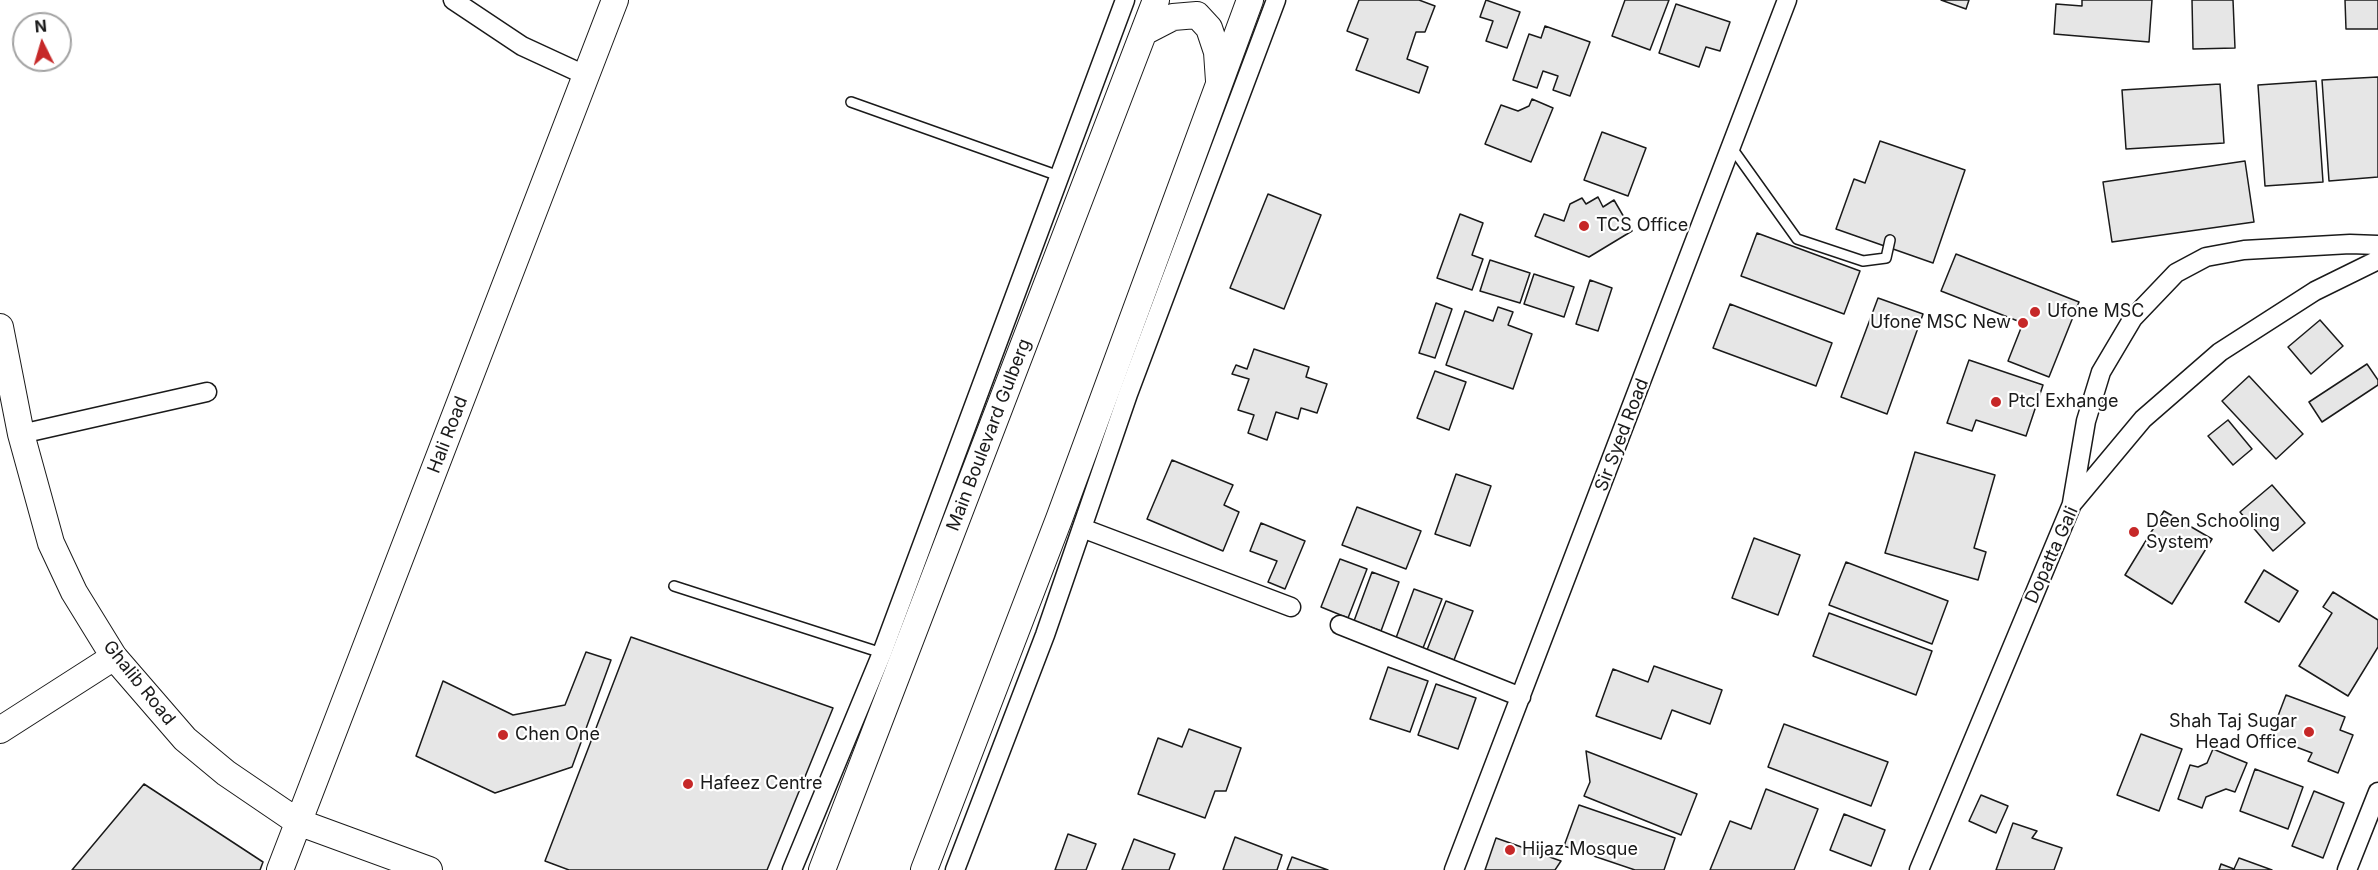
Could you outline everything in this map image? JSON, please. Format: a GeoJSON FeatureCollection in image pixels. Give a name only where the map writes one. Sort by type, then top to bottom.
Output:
{"type":"FeatureCollection","features":[{"type":"Feature","properties":{"kind":"main road","name":"Hali Road"},"geometry":{"type":"LineString","coordinates":[[280,870],[615,0]]}},
{"type":"Feature","properties":{"kind":"main road","name":"Main Boulevard Gulberg"},"geometry":{"type":"LineString","coordinates":[[822,870],[1156,0]]}},
{"type":"Feature","properties":{"kind":"main road"},"geometry":{"type":"LineString","coordinates":[[924,870],[1059,519],[1251,0]]}},
{"type":"Feature","properties":{"kind":"main road"},"geometry":{"type":"LineString","coordinates":[[1144,32],[1173,17],[1197,15],[1209,28],[1216,52],[1220,83]]}},
{"type":"Feature","properties":{"kind":"main road","name":"Ghalib Road"},"geometry":{"type":"LineString","coordinates":[[0,327],[21,434],[51,543],[74,592],[114,657],[185,739],[226,773],[298,822],[429,870]]}},
{"type":"Feature","properties":{"kind":"main road"},"geometry":{"type":"LineString","coordinates":[[0,730],[114,657]]}},
{"type":"Feature","properties":{"kind":"street"},"geometry":{"type":"LineString","coordinates":[[453,0],[522,46],[587,76]]}},
{"type":"Feature","properties":{"kind":"street"},"geometry":{"type":"LineString","coordinates":[[792,870],[882,653],[1125,0]]}},
{"type":"Feature","properties":{"kind":"street"},"geometry":{"type":"LineString","coordinates":[[956,870],[1045,635],[1132,382],[1276,0]]}},
{"type":"Feature","properties":{"kind":"street","name":"Sir Syed Road"},"geometry":{"type":"LineString","coordinates":[[1454,870],[1787,0]]}},
{"type":"Feature","properties":{"kind":"street"},"geometry":{"type":"LineString","coordinates":[[2072,504],[2086,421],[2101,372],[2133,318],[2176,273],[2206,257],[2244,250],[2378,244]]}},
{"type":"Feature","properties":{"kind":"street","name":"Dopatta Gali"},"geometry":{"type":"LineString","coordinates":[[1919,870],[2072,504],[2143,419],[2220,352],[2315,291],[2378,260]]}},
{"type":"Feature","properties":{"kind":"street"},"geometry":{"type":"LineString","coordinates":[[21,434],[207,392]]}},
{"type":"Feature","properties":{"kind":"street"},"geometry":{"type":"LineString","coordinates":[[1083,528],[1291,607]]}},
{"type":"Feature","properties":{"kind":"street"},"geometry":{"type":"LineString","coordinates":[[1340,625],[1521,697]]}},
{"type":"Feature","properties":{"kind":"street"},"geometry":{"type":"LineString","coordinates":[[2347,870],[2378,792]]}},
{"type":"Feature","properties":{"kind":"lane"},"geometry":{"type":"LineString","coordinates":[[851,102],[1059,176]]}},
{"type":"Feature","properties":{"kind":"lane"},"geometry":{"type":"LineString","coordinates":[[1732,148],[1797,239],[1863,261],[1886,258],[1890,240]]}},
{"type":"Feature","properties":{"kind":"lane"},"geometry":{"type":"LineString","coordinates":[[674,586],[882,653]]}},
{"type":"Feature","properties":{"kind":"building"},"geometry":{"type":"Polygon","coordinates":[[[1359,0],[1419,0],[1435,6],[1425,32],[1416,32],[1407,59],[1428,67],[1419,93],[1356,70],[1368,39],[1347,31],[1359,0]]]}},
{"type":"Feature","properties":{"kind":"building"},"geometry":{"type":"Polygon","coordinates":[[[1486,0],[1520,12],[1507,48],[1486,41],[1493,21],[1480,17],[1486,0]]]}},
{"type":"Feature","properties":{"kind":"building"},"geometry":{"type":"Polygon","coordinates":[[[1625,0],[1669,0],[1650,50],[1612,36],[1625,0]]]}},
{"type":"Feature","properties":{"kind":"building"},"geometry":{"type":"Polygon","coordinates":[[[1941,0],[1969,0],[1966,9],[1941,0]]]}},
{"type":"Feature","properties":{"kind":"building"},"geometry":{"type":"Polygon","coordinates":[[[2082,0],[2152,0],[2149,42],[2054,34],[2056,4],[2082,6],[2082,0]]]}},
{"type":"Feature","properties":{"kind":"building"},"geometry":{"type":"Polygon","coordinates":[[[2192,0],[2233,0],[2235,48],[2193,49],[2192,0]]]}},
{"type":"Feature","properties":{"kind":"building"},"geometry":{"type":"Polygon","coordinates":[[[2345,0],[2378,0],[2378,29],[2346,29],[2345,0]]]}},
{"type":"Feature","properties":{"kind":"building"},"geometry":{"type":"Polygon","coordinates":[[[1676,4],[1730,22],[1720,51],[1706,47],[1699,67],[1659,53],[1676,4]]]}},
{"type":"Feature","properties":{"kind":"building"},"geometry":{"type":"Polygon","coordinates":[[[1545,26],[1590,42],[1570,96],[1553,90],[1558,76],[1543,71],[1537,88],[1513,80],[1529,34],[1541,38],[1545,26]]]}},
{"type":"Feature","properties":{"kind":"building"},"geometry":{"type":"Polygon","coordinates":[[[2378,77],[2378,177],[2329,181],[2322,80],[2378,77]]]}},
{"type":"Feature","properties":{"kind":"building"},"geometry":{"type":"Polygon","coordinates":[[[2316,81],[2323,182],[2265,186],[2258,85],[2316,81]]]}},
{"type":"Feature","properties":{"kind":"building"},"geometry":{"type":"Polygon","coordinates":[[[2220,84],[2224,143],[2126,149],[2122,90],[2220,84]]]}},
{"type":"Feature","properties":{"kind":"building"},"geometry":{"type":"Polygon","coordinates":[[[1532,99],[1553,108],[1531,162],[1485,144],[1501,105],[1518,111],[1529,106],[1532,99]]]}},
{"type":"Feature","properties":{"kind":"building"},"geometry":{"type":"Polygon","coordinates":[[[1602,132],[1646,148],[1628,196],[1584,180],[1602,132]]]}},
{"type":"Feature","properties":{"kind":"building"},"geometry":{"type":"Polygon","coordinates":[[[1880,141],[1965,170],[1933,263],[1836,229],[1854,179],[1865,183],[1880,141]]]}},
{"type":"Feature","properties":{"kind":"building"},"geometry":{"type":"Polygon","coordinates":[[[2245,161],[2254,222],[2112,242],[2103,182],[2245,161]]]}},
{"type":"Feature","properties":{"kind":"building"},"geometry":{"type":"Polygon","coordinates":[[[1268,194],[1321,215],[1284,309],[1230,288],[1268,194]]]}},
{"type":"Feature","properties":{"kind":"building","name":"TCS Office"},"geometry":{"type":"Polygon","coordinates":[[[1598,197],[1603,207],[1614,200],[1632,231],[1589,257],[1535,236],[1544,214],[1564,221],[1570,204],[1582,198],[1586,204],[1598,197]]]}},
{"type":"Feature","properties":{"kind":"building"},"geometry":{"type":"Polygon","coordinates":[[[1460,214],[1483,223],[1472,255],[1483,259],[1472,290],[1437,278],[1460,214]]]}},
{"type":"Feature","properties":{"kind":"building"},"geometry":{"type":"Polygon","coordinates":[[[1757,233],[1860,271],[1844,314],[1741,276],[1757,233]]]}},
{"type":"Feature","properties":{"kind":"building","name":"Ufone MSC"},"geometry":{"type":"Polygon","coordinates":[[[1956,254],[2079,302],[2049,377],[2008,361],[2023,323],[1941,291],[1956,254]]]}},
{"type":"Feature","properties":{"kind":"building"},"geometry":{"type":"Polygon","coordinates":[[[1490,260],[1530,273],[1520,303],[1480,291],[1490,260]]]}},
{"type":"Feature","properties":{"kind":"building"},"geometry":{"type":"Polygon","coordinates":[[[1534,274],[1574,287],[1564,317],[1524,304],[1534,274]]]}},
{"type":"Feature","properties":{"kind":"building"},"geometry":{"type":"Polygon","coordinates":[[[1590,280],[1612,288],[1598,331],[1576,324],[1590,280]]]}},
{"type":"Feature","properties":{"kind":"building"},"geometry":{"type":"Polygon","coordinates":[[[1878,298],[1923,314],[1887,414],[1841,397],[1878,298]]]}},
{"type":"Feature","properties":{"kind":"building"},"geometry":{"type":"Polygon","coordinates":[[[1436,303],[1452,309],[1435,358],[1419,353],[1436,303]]]}},
{"type":"Feature","properties":{"kind":"building"},"geometry":{"type":"Polygon","coordinates":[[[1730,304],[1832,343],[1816,386],[1713,348],[1730,304]]]}},
{"type":"Feature","properties":{"kind":"building"},"geometry":{"type":"Polygon","coordinates":[[[1498,307],[1513,312],[1508,325],[1532,334],[1513,389],[1446,365],[1465,311],[1493,321],[1498,307]]]}},
{"type":"Feature","properties":{"kind":"building"},"geometry":{"type":"Polygon","coordinates":[[[2320,320],[2343,346],[2311,374],[2288,347],[2320,320]]]}},
{"type":"Feature","properties":{"kind":"building"},"geometry":{"type":"Polygon","coordinates":[[[1254,349],[1309,367],[1306,377],[1327,384],[1317,413],[1301,408],[1298,419],[1276,412],[1267,440],[1248,433],[1254,415],[1238,410],[1249,379],[1232,374],[1236,365],[1247,369],[1254,349]]]}},
{"type":"Feature","properties":{"kind":"building","name":"Ptcl Exhange"},"geometry":{"type":"Polygon","coordinates":[[[1969,360],[2043,385],[2026,436],[1976,420],[1972,431],[1947,423],[1969,360]]]}},
{"type":"Feature","properties":{"kind":"building"},"geometry":{"type":"Polygon","coordinates":[[[2367,364],[2378,380],[2378,385],[2322,422],[2309,402],[2367,364]]]}},
{"type":"Feature","properties":{"kind":"building"},"geometry":{"type":"Polygon","coordinates":[[[1435,371],[1466,382],[1449,430],[1417,418],[1435,371]]]}},
{"type":"Feature","properties":{"kind":"building"},"geometry":{"type":"Polygon","coordinates":[[[2249,376],[2303,434],[2276,459],[2222,401],[2249,376]]]}},
{"type":"Feature","properties":{"kind":"building"},"geometry":{"type":"Polygon","coordinates":[[[2228,420],[2252,449],[2233,465],[2208,436],[2228,420]]]}},
{"type":"Feature","properties":{"kind":"building"},"geometry":{"type":"Polygon","coordinates":[[[1915,452],[1995,475],[1974,548],[1986,552],[1978,580],[1885,553],[1915,452]]]}},
{"type":"Feature","properties":{"kind":"building"},"geometry":{"type":"Polygon","coordinates":[[[1172,460],[1233,485],[1224,505],[1239,512],[1223,551],[1147,519],[1172,460]]]}},
{"type":"Feature","properties":{"kind":"building"},"geometry":{"type":"Polygon","coordinates":[[[1456,474],[1491,486],[1470,546],[1435,534],[1456,474]]]}},
{"type":"Feature","properties":{"kind":"building"},"geometry":{"type":"Polygon","coordinates":[[[2272,485],[2305,523],[2273,551],[2240,512],[2272,485]]]}},
{"type":"Feature","properties":{"kind":"building"},"geometry":{"type":"Polygon","coordinates":[[[1357,507],[1421,531],[1406,569],[1342,545],[1357,507]]]}},
{"type":"Feature","properties":{"kind":"building","name":"Deen Schooling System"},"geometry":{"type":"Polygon","coordinates":[[[2164,511],[2212,539],[2172,604],[2125,575],[2164,511]]]}},
{"type":"Feature","properties":{"kind":"building"},"geometry":{"type":"Polygon","coordinates":[[[1261,523],[1305,541],[1285,589],[1268,582],[1277,561],[1250,551],[1261,523]]]}},
{"type":"Feature","properties":{"kind":"building"},"geometry":{"type":"Polygon","coordinates":[[[1754,538],[1800,555],[1778,615],[1732,598],[1754,538]]]}},
{"type":"Feature","properties":{"kind":"building"},"geometry":{"type":"Polygon","coordinates":[[[1340,559],[1367,569],[1348,618],[1321,607],[1340,559]]]}},
{"type":"Feature","properties":{"kind":"building"},"geometry":{"type":"Polygon","coordinates":[[[1846,562],[1948,601],[1932,644],[1829,605],[1846,562]]]}},
{"type":"Feature","properties":{"kind":"building"},"geometry":{"type":"Polygon","coordinates":[[[2264,570],[2298,591],[2279,622],[2245,602],[2264,570]]]}},
{"type":"Feature","properties":{"kind":"building"},"geometry":{"type":"Polygon","coordinates":[[[1372,572],[1399,582],[1381,631],[1354,621],[1372,572]]]}},
{"type":"Feature","properties":{"kind":"building"},"geometry":{"type":"Polygon","coordinates":[[[1414,589],[1442,599],[1423,648],[1396,638],[1414,589]]]}},
{"type":"Feature","properties":{"kind":"building"},"geometry":{"type":"Polygon","coordinates":[[[2333,592],[2378,620],[2378,647],[2348,696],[2299,666],[2332,613],[2323,607],[2333,592]]]}},
{"type":"Feature","properties":{"kind":"building"},"geometry":{"type":"Polygon","coordinates":[[[1446,601],[1473,611],[1454,660],[1427,650],[1446,601]]]}},
{"type":"Feature","properties":{"kind":"building"},"geometry":{"type":"Polygon","coordinates":[[[1829,613],[1932,651],[1916,695],[1813,656],[1829,613]]]}},
{"type":"Feature","properties":{"kind":"building","name":"Hafeez Centre"},"geometry":{"type":"Polygon","coordinates":[[[631,637],[833,708],[767,870],[569,870],[545,861],[631,637]]]}},
{"type":"Feature","properties":{"kind":"building","name":"Chen One"},"geometry":{"type":"Polygon","coordinates":[[[586,652],[611,660],[572,767],[495,793],[416,756],[443,681],[513,715],[565,705],[586,652]]]}},
{"type":"Feature","properties":{"kind":"building"},"geometry":{"type":"Polygon","coordinates":[[[1654,666],[1722,690],[1710,724],[1672,710],[1661,739],[1596,716],[1613,669],[1648,682],[1654,666]]]}},
{"type":"Feature","properties":{"kind":"building"},"geometry":{"type":"Polygon","coordinates":[[[1388,667],[1428,681],[1410,732],[1370,719],[1388,667]]]}},
{"type":"Feature","properties":{"kind":"building"},"geometry":{"type":"Polygon","coordinates":[[[1436,684],[1476,698],[1458,749],[1418,735],[1436,684]]]}},
{"type":"Feature","properties":{"kind":"building","name":"Shah Taj Sugar Head Office"},"geometry":{"type":"Polygon","coordinates":[[[2286,695],[2345,717],[2340,730],[2353,735],[2338,773],[2308,761],[2312,753],[2270,737],[2286,695]]]}},
{"type":"Feature","properties":{"kind":"building"},"geometry":{"type":"Polygon","coordinates":[[[1784,724],[1888,762],[1871,806],[1768,767],[1784,724]]]}},
{"type":"Feature","properties":{"kind":"building"},"geometry":{"type":"Polygon","coordinates":[[[1189,729],[1241,748],[1226,791],[1215,791],[1205,818],[1138,794],[1158,738],[1182,747],[1189,729]]]}},
{"type":"Feature","properties":{"kind":"building"},"geometry":{"type":"Polygon","coordinates":[[[2141,734],[2182,749],[2159,811],[2117,795],[2141,734]]]}},
{"type":"Feature","properties":{"kind":"building"},"geometry":{"type":"Polygon","coordinates":[[[2213,749],[2247,763],[2235,792],[2226,789],[2206,797],[2202,808],[2178,799],[2190,765],[2198,767],[2207,763],[2213,749]]]}},
{"type":"Feature","properties":{"kind":"building"},"geometry":{"type":"Polygon","coordinates":[[[1586,751],[1697,794],[1681,835],[1584,796],[1590,782],[1586,751]]]}},
{"type":"Feature","properties":{"kind":"building"},"geometry":{"type":"Polygon","coordinates":[[[2255,769],[2303,787],[2288,829],[2240,811],[2255,769]]]}},
{"type":"Feature","properties":{"kind":"building"},"geometry":{"type":"Polygon","coordinates":[[[144,784],[263,862],[260,870],[72,870],[144,784]]]}},
{"type":"Feature","properties":{"kind":"building"},"geometry":{"type":"Polygon","coordinates":[[[1766,789],[1818,809],[1794,870],[1710,870],[1730,821],[1751,829],[1766,789]]]}},
{"type":"Feature","properties":{"kind":"building"},"geometry":{"type":"Polygon","coordinates":[[[2314,791],[2344,803],[2323,858],[2292,846],[2314,791]]]}},
{"type":"Feature","properties":{"kind":"building"},"geometry":{"type":"Polygon","coordinates":[[[1981,795],[2008,806],[1996,833],[1969,821],[1981,795]]]}},
{"type":"Feature","properties":{"kind":"building"},"geometry":{"type":"Polygon","coordinates":[[[1579,805],[1675,838],[1664,870],[1635,870],[1564,846],[1579,805]]]}},
{"type":"Feature","properties":{"kind":"building"},"geometry":{"type":"Polygon","coordinates":[[[1844,814],[1885,830],[1871,866],[1830,850],[1844,814]]]}},
{"type":"Feature","properties":{"kind":"building"},"geometry":{"type":"Polygon","coordinates":[[[2013,823],[2037,831],[2032,838],[2062,848],[2054,870],[1996,870],[2013,823]]]}},
{"type":"Feature","properties":{"kind":"building"},"geometry":{"type":"Polygon","coordinates":[[[1068,834],[1096,844],[1086,870],[1055,870],[1068,834]]]}},
{"type":"Feature","properties":{"kind":"building"},"geometry":{"type":"Polygon","coordinates":[[[1235,837],[1282,855],[1277,870],[1223,870],[1235,837]]]}},
{"type":"Feature","properties":{"kind":"building","name":"Hijaz Mosque"},"geometry":{"type":"Polygon","coordinates":[[[1496,838],[1561,861],[1555,870],[1485,870],[1496,838]]]}},
{"type":"Feature","properties":{"kind":"building"},"geometry":{"type":"Polygon","coordinates":[[[1134,839],[1175,854],[1169,870],[1122,870],[1134,839]]]}},
{"type":"Feature","properties":{"kind":"building"},"geometry":{"type":"Polygon","coordinates":[[[1292,857],[1328,870],[1287,870],[1292,857]]]}},
{"type":"Feature","properties":{"kind":"building"},"geometry":{"type":"Polygon","coordinates":[[[2239,858],[2272,870],[2219,870],[2221,864],[2234,869],[2239,858]]]}},
{"type":"Feature","properties":{"kind":"place","name":"TCS Office"},"geometry":{"type":"Point","coordinates":[1584,226]}},
{"type":"Feature","properties":{"kind":"place","name":"Ufone MSC"},"geometry":{"type":"Point","coordinates":[2035,312]}},
{"type":"Feature","properties":{"kind":"place","name":"Ufone MSC New"},"geometry":{"type":"Point","coordinates":[2023,323]}},
{"type":"Feature","properties":{"kind":"place","name":"Ptcl Exhange"},"geometry":{"type":"Point","coordinates":[1996,402]}},
{"type":"Feature","properties":{"kind":"place","name":"Deen Schooling System"},"geometry":{"type":"Point","coordinates":[2134,532]}},
{"type":"Feature","properties":{"kind":"place","name":"Shah Taj Sugar Head Office"},"geometry":{"type":"Point","coordinates":[2309,732]}},
{"type":"Feature","properties":{"kind":"place","name":"Chen One"},"geometry":{"type":"Point","coordinates":[503,735]}},
{"type":"Feature","properties":{"kind":"place","name":"Hafeez Centre"},"geometry":{"type":"Point","coordinates":[688,784]}},
{"type":"Feature","properties":{"kind":"place","name":"Hijaz Mosque"},"geometry":{"type":"Point","coordinates":[1510,850]}}]}
